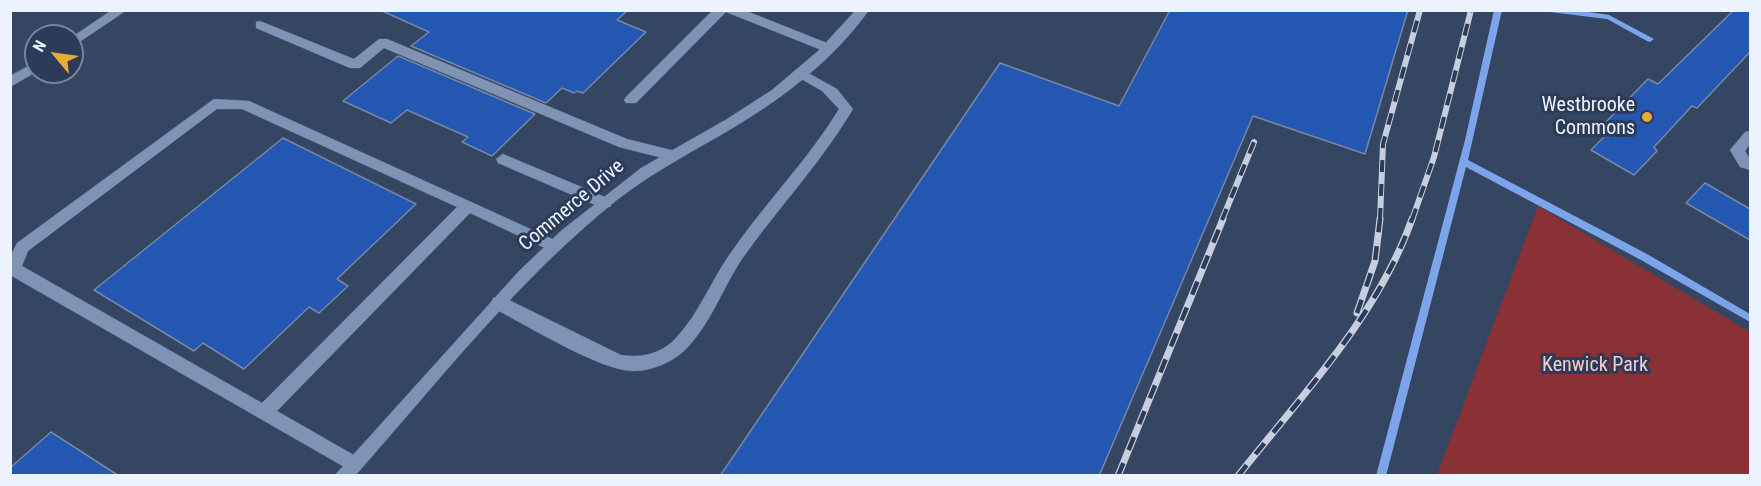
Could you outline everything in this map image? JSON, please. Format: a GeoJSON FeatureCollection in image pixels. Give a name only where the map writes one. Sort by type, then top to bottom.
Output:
{"type":"FeatureCollection","features":[{"type":"Feature","properties":{"kind":"street"},"geometry":{"type":"LineString","coordinates":[[84,35],[121,10]]}},
{"type":"Feature","properties":{"kind":"street"},"geometry":{"type":"LineString","coordinates":[[631,100],[721,10]]}},
{"type":"Feature","properties":{"kind":"street"},"geometry":{"type":"LineString","coordinates":[[731,10],[828,48]]}},
{"type":"Feature","properties":{"kind":"street","name":"Commerce Drive"},"geometry":{"type":"LineString","coordinates":[[348,470],[499,303],[554,246],[644,174],[746,114],[801,73],[863,10]]}},
{"type":"Feature","properties":{"kind":"street"},"geometry":{"type":"LineString","coordinates":[[261,25],[355,65],[383,42],[624,143],[674,156]]}},
{"type":"Feature","properties":{"kind":"street"},"geometry":{"type":"LineString","coordinates":[[499,303],[606,356],[628,364],[652,362],[677,347],[765,216],[816,156],[846,109],[839,96],[825,85],[801,73]]}},
{"type":"Feature","properties":{"kind":"street"},"geometry":{"type":"LineString","coordinates":[[10,83],[24,74]]}},
{"type":"Feature","properties":{"kind":"street"},"geometry":{"type":"LineString","coordinates":[[348,470],[264,413],[13,269],[22,246],[214,104],[244,104],[554,246]]}},
{"type":"Feature","properties":{"kind":"street"},"geometry":{"type":"LineString","coordinates":[[1750,136],[1737,150],[1745,163],[1750,165]]}},
{"type":"Feature","properties":{"kind":"street"},"geometry":{"type":"LineString","coordinates":[[503,159],[605,203]]}},
{"type":"Feature","properties":{"kind":"street"},"geometry":{"type":"LineString","coordinates":[[264,413],[468,206]]}},
{"type":"Feature","properties":{"kind":"green space","name":"Kenwick Park"},"geometry":{"type":"Polygon","coordinates":[[[1538,206],[1750,332],[1750,475],[1437,475],[1538,206]]]}},
{"type":"Feature","properties":{"kind":"building"},"geometry":{"type":"Polygon","coordinates":[[[380,10],[628,10],[617,20],[646,32],[583,93],[577,91],[574,93],[562,88],[546,103],[411,46],[429,32],[380,10]]]}},
{"type":"Feature","properties":{"kind":"building"},"geometry":{"type":"Polygon","coordinates":[[[1170,10],[1408,10],[1365,154],[1253,116],[1099,476],[720,476],[1000,63],[1119,106],[1170,10]]]}},
{"type":"Feature","properties":{"kind":"building","name":"Westbrooke Commons"},"geometry":{"type":"Polygon","coordinates":[[[1734,10],[1750,10],[1750,52],[1697,108],[1692,106],[1654,147],[1657,151],[1634,175],[1591,150],[1611,130],[1603,125],[1648,79],[1658,84],[1734,10]]]}},
{"type":"Feature","properties":{"kind":"building"},"geometry":{"type":"Polygon","coordinates":[[[398,56],[535,114],[492,156],[462,142],[468,137],[407,110],[391,123],[343,101],[398,56]]]}},
{"type":"Feature","properties":{"kind":"building"},"geometry":{"type":"Polygon","coordinates":[[[283,138],[416,204],[337,279],[348,286],[319,313],[309,307],[244,369],[203,343],[194,351],[94,290],[283,138]]]}},
{"type":"Feature","properties":{"kind":"building"},"geometry":{"type":"Polygon","coordinates":[[[1705,183],[1750,209],[1750,240],[1686,203],[1705,183]]]}},
{"type":"Feature","properties":{"kind":"building"},"geometry":{"type":"Polygon","coordinates":[[[51,432],[119,476],[10,476],[10,468],[51,432]]]}},
{"type":"Feature","properties":{"kind":"waterway"},"geometry":{"type":"LineString","coordinates":[[1381,476],[1469,140],[1498,10]]}},
{"type":"Feature","properties":{"kind":"waterway"},"geometry":{"type":"LineString","coordinates":[[1550,10],[1609,17],[1650,39]]}},
{"type":"Feature","properties":{"kind":"waterway"},"geometry":{"type":"LineString","coordinates":[[1464,162],[1644,257],[1750,318]]}},
{"type":"Feature","properties":{"kind":"railway"},"geometry":{"type":"LineString","coordinates":[[1380,220],[1383,144],[1420,10]]}},
{"type":"Feature","properties":{"kind":"railway"},"geometry":{"type":"LineString","coordinates":[[1412,220],[1434,157],[1471,10]]}},
{"type":"Feature","properties":{"kind":"railway"},"geometry":{"type":"LineString","coordinates":[[1222,220],[1254,142]]}},
{"type":"Feature","properties":{"kind":"railway"},"geometry":{"type":"LineString","coordinates":[[1118,476],[1223,219]]}},
{"type":"Feature","properties":{"kind":"railway"},"geometry":{"type":"LineString","coordinates":[[1357,313],[1375,261],[1380,219]]}},
{"type":"Feature","properties":{"kind":"railway"},"geometry":{"type":"LineString","coordinates":[[1238,476],[1312,385],[1359,322],[1397,255],[1412,219]]}},
{"type":"Feature","properties":{"kind":"place","name":"Westbrooke Commons"},"geometry":{"type":"Point","coordinates":[1647,117]}}]}
